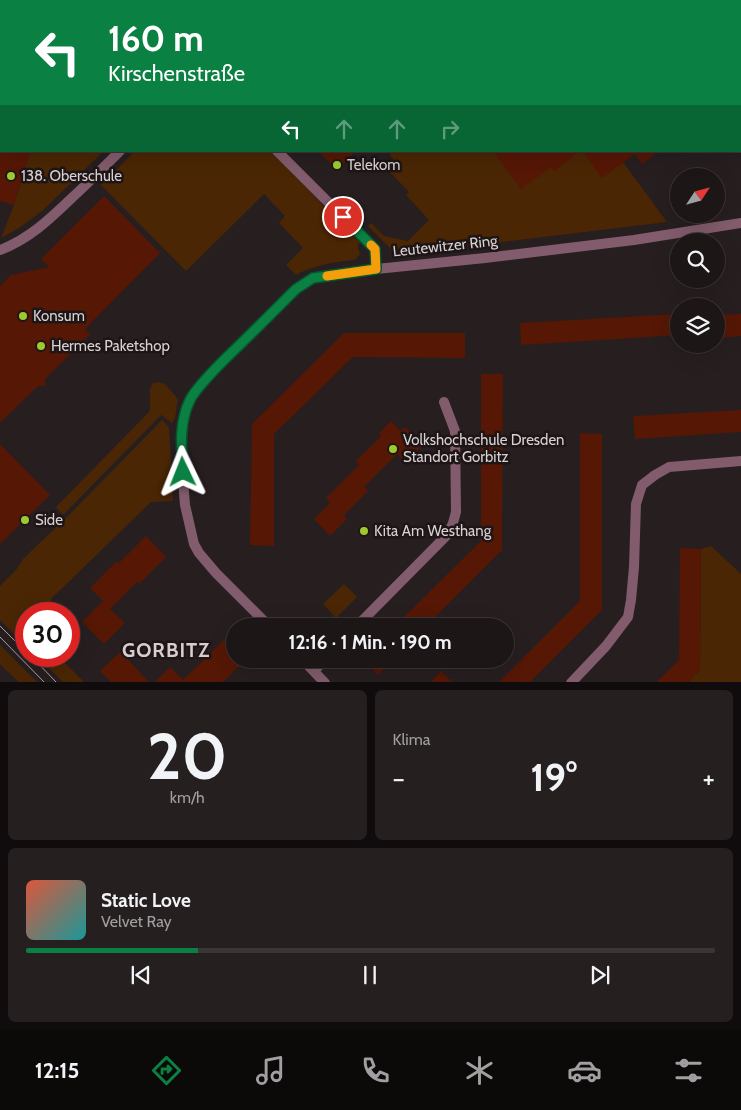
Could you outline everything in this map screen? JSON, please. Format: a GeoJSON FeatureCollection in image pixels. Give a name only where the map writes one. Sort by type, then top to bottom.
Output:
{"type":"FeatureCollection","features":[{"type":"Feature","properties":{"kind":"street"},"geometry":{"type":"LineString","coordinates":[[0,250],[29,235],[49,220],[119,152]]}},
{"type":"Feature","properties":{"kind":"street"},"geometry":{"type":"LineString","coordinates":[[278,152],[375,249],[376,269]]}},
{"type":"Feature","properties":{"kind":"street","name":"Leutewitzer Ring"},"geometry":{"type":"LineString","coordinates":[[261,618],[216,573],[194,544],[185,505],[181,455],[182,426],[186,408],[191,397],[210,375],[296,289],[313,278],[376,269],[634,240],[741,223]]}},
{"type":"Feature","properties":{"kind":"street"},"geometry":{"type":"LineString","coordinates":[[365,618],[448,534],[453,523],[456,512],[455,431],[444,402]]}},
{"type":"Feature","properties":{"kind":"street"},"geometry":{"type":"LineString","coordinates":[[571,682],[606,646],[628,618],[634,567],[636,504],[642,485],[669,467],[741,461]]}},
{"type":"Feature","properties":{"kind":"street"},"geometry":{"type":"LineString","coordinates":[[311,668],[325,682]]}},
{"type":"Feature","properties":{"kind":"street"},"geometry":{"type":"LineString","coordinates":[[314,671],[317,668]]}},
{"type":"Feature","properties":{"kind":"shaded area"},"geometry":{"type":"Polygon","coordinates":[[[30,152],[103,152],[42,211],[19,228],[1,238],[14,205],[30,152]]]}},
{"type":"Feature","properties":{"kind":"shaded area"},"geometry":{"type":"Polygon","coordinates":[[[134,152],[271,152],[360,243],[357,245],[360,254],[355,260],[324,264],[296,275],[286,265],[303,248],[279,223],[285,216],[264,194],[186,271],[101,185],[134,152]]]}},
{"type":"Feature","properties":{"kind":"shaded area"},"geometry":{"type":"Polygon","coordinates":[[[389,152],[616,152],[667,222],[404,254],[393,251],[368,226],[371,223],[384,236],[408,241],[429,220],[406,195],[409,192],[386,168],[394,161],[389,152]]]}},
{"type":"Feature","properties":{"kind":"shaded area"},"geometry":{"type":"Polygon","coordinates":[[[153,383],[165,384],[178,399],[175,418],[172,423],[161,415],[63,515],[56,507],[150,411],[150,389],[153,383]]]}},
{"type":"Feature","properties":{"kind":"shaded area"},"geometry":{"type":"Polygon","coordinates":[[[162,420],[169,427],[173,501],[151,502],[51,599],[51,602],[15,602],[15,635],[0,620],[0,586],[16,570],[23,559],[162,420]]]}},
{"type":"Feature","properties":{"kind":"shaded area"},"geometry":{"type":"Polygon","coordinates":[[[711,546],[741,574],[741,682],[688,682],[700,670],[701,549],[711,546]]]}},
{"type":"Feature","properties":{"kind":"shaded area"},"geometry":{"type":"Polygon","coordinates":[[[344,584],[357,597],[336,618],[323,604],[344,584]]]}},
{"type":"Feature","properties":{"kind":"shaded area"},"geometry":{"type":"Polygon","coordinates":[[[0,645],[15,660],[15,667],[22,667],[37,682],[19,682],[0,664],[0,645]]]}},
{"type":"Feature","properties":{"kind":"shaded area"},"geometry":{"type":"Polygon","coordinates":[[[47,667],[69,667],[84,682],[63,682],[47,667]]]}},
{"type":"Feature","properties":{"kind":"building","name":"138. Oberschule"},"geometry":{"type":"Polygon","coordinates":[[[0,152],[30,152],[14,205],[0,201],[0,152]]]}},
{"type":"Feature","properties":{"kind":"building","name":"Telekom"},"geometry":{"type":"Polygon","coordinates":[[[319,152],[355,152],[337,170],[319,152]]]}},
{"type":"Feature","properties":{"kind":"building"},"geometry":{"type":"Polygon","coordinates":[[[494,152],[579,152],[554,171],[551,167],[521,189],[494,152]]]}},
{"type":"Feature","properties":{"kind":"building"},"geometry":{"type":"Polygon","coordinates":[[[583,152],[658,152],[642,164],[635,154],[602,178],[583,152]]]}},
{"type":"Feature","properties":{"kind":"building"},"geometry":{"type":"Polygon","coordinates":[[[104,196],[160,253],[85,329],[90,334],[45,379],[45,386],[38,386],[0,423],[0,286],[11,275],[49,267],[41,259],[104,196]]]}},
{"type":"Feature","properties":{"kind":"building"},"geometry":{"type":"Polygon","coordinates":[[[741,314],[741,336],[725,337],[725,315],[741,314]]]}},
{"type":"Feature","properties":{"kind":"building"},"geometry":{"type":"Polygon","coordinates":[[[670,315],[670,336],[521,345],[520,323],[670,315]]]}},
{"type":"Feature","properties":{"kind":"building"},"geometry":{"type":"Polygon","coordinates":[[[344,333],[465,333],[465,358],[353,357],[274,434],[274,546],[250,545],[252,424],[344,333]]]}},
{"type":"Feature","properties":{"kind":"building"},"geometry":{"type":"Polygon","coordinates":[[[481,374],[503,374],[502,550],[434,618],[403,618],[481,541],[481,374]]]}},
{"type":"Feature","properties":{"kind":"building"},"geometry":{"type":"Polygon","coordinates":[[[741,410],[741,432],[635,439],[633,416],[741,410]]]}},
{"type":"Feature","properties":{"kind":"building"},"geometry":{"type":"Polygon","coordinates":[[[391,421],[401,431],[405,427],[423,445],[405,462],[397,454],[364,487],[368,491],[344,515],[347,519],[330,536],[314,519],[330,503],[326,498],[359,465],[356,461],[381,436],[379,433],[391,421]]]}},
{"type":"Feature","properties":{"kind":"building"},"geometry":{"type":"Polygon","coordinates":[[[580,433],[602,434],[602,610],[530,682],[499,682],[580,601],[580,433]]]}},
{"type":"Feature","properties":{"kind":"building"},"geometry":{"type":"Polygon","coordinates":[[[0,444],[50,495],[0,544],[0,444]]]}},
{"type":"Feature","properties":{"kind":"building"},"geometry":{"type":"Polygon","coordinates":[[[146,536],[166,557],[110,609],[125,623],[104,644],[82,622],[103,601],[90,588],[146,536]]]}},
{"type":"Feature","properties":{"kind":"building"},"geometry":{"type":"Polygon","coordinates":[[[680,548],[701,549],[700,670],[688,682],[657,682],[679,660],[680,548]]]}},
{"type":"Feature","properties":{"kind":"building"},"geometry":{"type":"Polygon","coordinates":[[[224,640],[226,642],[226,668],[237,668],[223,682],[155,682],[170,667],[183,680],[224,640]]]}},
{"type":"Feature","properties":{"kind":"building"},"geometry":{"type":"Polygon","coordinates":[[[120,652],[148,682],[111,682],[100,671],[120,652]]]}},
{"type":"Feature","properties":{"kind":"building"},"geometry":{"type":"Polygon","coordinates":[[[371,668],[385,668],[378,675],[371,668]]]}},
{"type":"Feature","properties":{"kind":"building"},"geometry":{"type":"Polygon","coordinates":[[[441,671],[452,682],[431,682],[441,671]]]}},
{"type":"Feature","properties":{"kind":"tram line"},"geometry":{"type":"LineString","coordinates":[[0,626],[15,641]]}},
{"type":"Feature","properties":{"kind":"tram line"},"geometry":{"type":"LineString","coordinates":[[0,637],[44,682]]}},
{"type":"Feature","properties":{"kind":"tram line"},"geometry":{"type":"LineString","coordinates":[[42,667],[56,682]]}},
{"type":"Feature","properties":{"kind":"slow traffic"},"geometry":{"type":"LineString","coordinates":[[327,276],[376,269],[375,249],[371,245]]}},
{"type":"Feature","properties":{"kind":"place","name":"Telekom"},"geometry":{"type":"Point","coordinates":[337,165]}},
{"type":"Feature","properties":{"kind":"place","name":"138. Oberschule"},"geometry":{"type":"Point","coordinates":[11,176]}},
{"type":"Feature","properties":{"kind":"place","name":"Konsum"},"geometry":{"type":"Point","coordinates":[23,316]}},
{"type":"Feature","properties":{"kind":"place","name":"Hermes Paketshop"},"geometry":{"type":"Point","coordinates":[41,346]}},
{"type":"Feature","properties":{"kind":"place","name":"Volkshochschule Dresden Standort Gorbitz"},"geometry":{"type":"Point","coordinates":[393,449]}},
{"type":"Feature","properties":{"kind":"place","name":"Side"},"geometry":{"type":"Point","coordinates":[25,520]}},
{"type":"Feature","properties":{"kind":"place","name":"Kita Am Westhang"},"geometry":{"type":"Point","coordinates":[364,531]}},
{"type":"Feature","properties":{"kind":"district","name":"GORBITZ"},"geometry":{"type":"Point","coordinates":[166,650]}},
{"type":"Feature","properties":{"kind":"route"},"geometry":{"type":"LineString","coordinates":[[183,472],[181,455],[182,426],[186,408],[191,397],[210,375],[296,289],[313,278],[376,269],[375,249],[343,217]]}}]}
